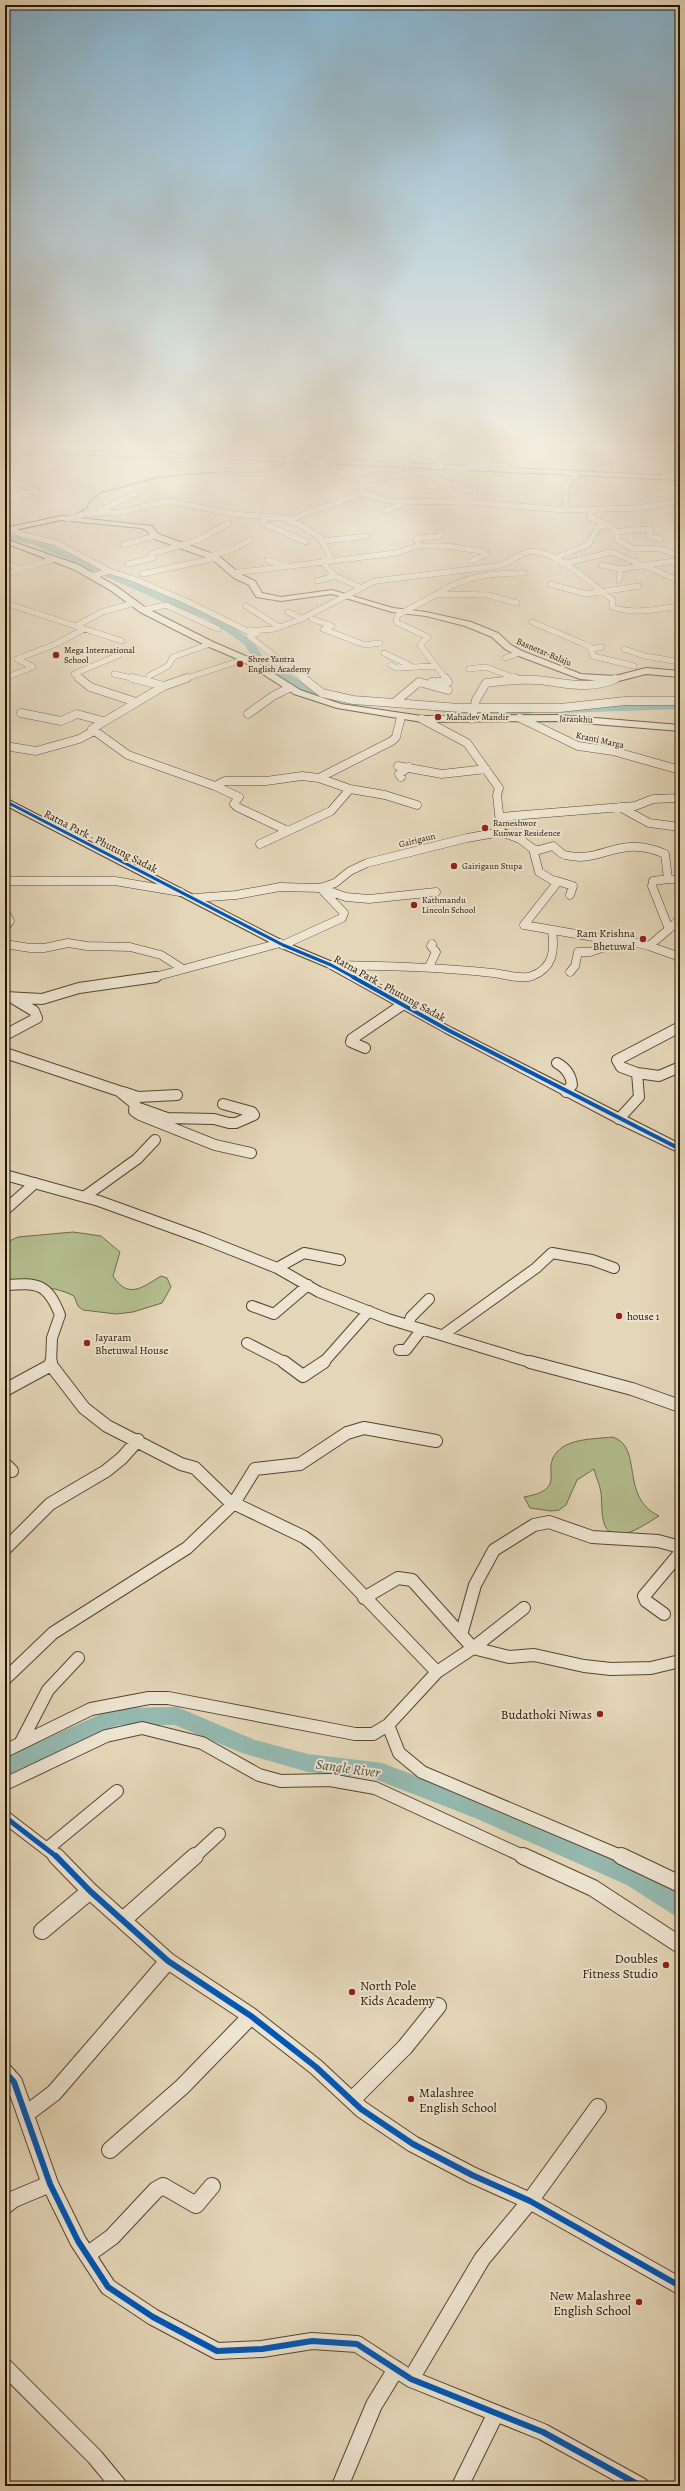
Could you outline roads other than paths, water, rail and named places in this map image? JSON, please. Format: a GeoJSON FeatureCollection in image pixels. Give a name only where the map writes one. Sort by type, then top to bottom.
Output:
{"type":"FeatureCollection","features":[{"type":"Feature","properties":{"kind":"street"},"geometry":{"type":"LineString","coordinates":[[6,562],[20,569]]}},
{"type":"Feature","properties":{"kind":"street"},"geometry":{"type":"LineString","coordinates":[[5,574],[43,562]]}},
{"type":"Feature","properties":{"kind":"street","name":"Jarankhu"},"geometry":{"type":"LineString","coordinates":[[61,562],[92,576],[143,610],[210,644],[245,659],[289,688],[340,706],[401,717],[422,719],[472,712],[520,718],[599,720],[680,728]]}},
{"type":"Feature","properties":{"kind":"street"},"geometry":{"type":"LineString","coordinates":[[92,562],[108,571],[186,600],[243,630],[280,627],[302,620],[351,598]]}},
{"type":"Feature","properties":{"kind":"street"},"geometry":{"type":"LineString","coordinates":[[128,564],[135,562]]}},
{"type":"Feature","properties":{"kind":"street"},"geometry":{"type":"LineString","coordinates":[[142,574],[191,562]]}},
{"type":"Feature","properties":{"kind":"street","name":"Basnetar-Balaju"},"geometry":{"type":"LineString","coordinates":[[220,562],[233,573],[252,583],[259,595],[272,598],[310,596],[332,592],[406,612],[426,614],[480,628],[495,635],[508,647],[520,653],[575,675],[615,679],[636,669],[680,674]]}},
{"type":"Feature","properties":{"kind":"street"},"geometry":{"type":"LineString","coordinates":[[274,562],[289,567]]}},
{"type":"Feature","properties":{"kind":"street"},"geometry":{"type":"LineString","coordinates":[[233,573],[320,562]]}},
{"type":"Feature","properties":{"kind":"street"},"geometry":{"type":"LineString","coordinates":[[322,562],[334,576],[362,588]]}},
{"type":"Feature","properties":{"kind":"street"},"geometry":{"type":"LineString","coordinates":[[510,562],[497,566],[375,581],[362,588],[351,598],[312,619],[302,620],[289,629],[253,634],[249,636],[322,693],[354,700],[460,708],[472,712],[560,708],[625,701],[680,701]]}},
{"type":"Feature","properties":{"kind":"street"},"geometry":{"type":"LineString","coordinates":[[562,564],[569,562]]}},
{"type":"Feature","properties":{"kind":"street"},"geometry":{"type":"LineString","coordinates":[[634,562],[680,581]]}},
{"type":"Feature","properties":{"kind":"street"},"geometry":{"type":"LineString","coordinates":[[601,565],[621,569],[666,562]]}},
{"type":"Feature","properties":{"kind":"street"},"geometry":{"type":"LineString","coordinates":[[562,564],[612,600],[612,608],[627,612],[680,606]]}},
{"type":"Feature","properties":{"kind":"street"},"geometry":{"type":"LineString","coordinates":[[619,580],[621,569]]}},
{"type":"Feature","properties":{"kind":"street"},"geometry":{"type":"LineString","coordinates":[[92,576],[108,571]]}},
{"type":"Feature","properties":{"kind":"street"},"geometry":{"type":"LineString","coordinates":[[394,703],[419,682],[448,682],[420,645],[428,637],[396,621],[398,615],[406,612],[462,578],[477,575],[524,573]]}},
{"type":"Feature","properties":{"kind":"street"},"geometry":{"type":"LineString","coordinates":[[317,581],[334,576]]}},
{"type":"Feature","properties":{"kind":"street"},"geometry":{"type":"LineString","coordinates":[[550,584],[587,594],[639,586]]}},
{"type":"Feature","properties":{"kind":"street"},"geometry":{"type":"LineString","coordinates":[[437,594],[487,595],[517,603]]}},
{"type":"Feature","properties":{"kind":"street"},"geometry":{"type":"LineString","coordinates":[[5,603],[122,641]]}},
{"type":"Feature","properties":{"kind":"street"},"geometry":{"type":"LineString","coordinates":[[76,626],[102,612],[134,603]]}},
{"type":"Feature","properties":{"kind":"street"},"geometry":{"type":"LineString","coordinates":[[143,610],[166,605],[218,629]]}},
{"type":"Feature","properties":{"kind":"street"},"geometry":{"type":"LineString","coordinates":[[246,606],[280,627]]}},
{"type":"Feature","properties":{"kind":"street"},"geometry":{"type":"LineString","coordinates":[[288,612],[302,620]]}},
{"type":"Feature","properties":{"kind":"street"},"geometry":{"type":"LineString","coordinates":[[312,619],[332,626],[323,629],[365,646],[380,643]]}},
{"type":"Feature","properties":{"kind":"street"},"geometry":{"type":"LineString","coordinates":[[532,622],[547,631],[576,639],[592,649],[602,647]]}},
{"type":"Feature","properties":{"kind":"street"},"geometry":{"type":"LineString","coordinates":[[5,678],[33,668],[17,659],[19,657],[40,652],[84,629]]}},
{"type":"Feature","properties":{"kind":"street"},"geometry":{"type":"LineString","coordinates":[[150,676],[168,666],[170,660],[174,657],[210,644]]}},
{"type":"Feature","properties":{"kind":"street"},"geometry":{"type":"LineString","coordinates":[[592,649],[593,656],[597,658],[636,669],[645,656]]}},
{"type":"Feature","properties":{"kind":"street"},"geometry":{"type":"LineString","coordinates":[[624,649],[645,656],[680,662]]}},
{"type":"Feature","properties":{"kind":"street"},"geometry":{"type":"LineString","coordinates":[[384,653],[411,666]]}},
{"type":"Feature","properties":{"kind":"street"},"geometry":{"type":"LineString","coordinates":[[505,658],[520,653]]}},
{"type":"Feature","properties":{"kind":"street"},"geometry":{"type":"LineString","coordinates":[[119,655],[74,674],[90,687],[136,702]]}},
{"type":"Feature","properties":{"kind":"street"},"geometry":{"type":"LineString","coordinates":[[94,731],[94,726],[164,686],[245,659]]}},
{"type":"Feature","properties":{"kind":"street"},"geometry":{"type":"LineString","coordinates":[[391,665],[396,668],[411,666],[436,666]]}},
{"type":"Feature","properties":{"kind":"street"},"geometry":{"type":"LineString","coordinates":[[469,669],[486,667],[523,681]]}},
{"type":"Feature","properties":{"kind":"street"},"geometry":{"type":"LineString","coordinates":[[499,673],[510,668]]}},
{"type":"Feature","properties":{"kind":"street"},"geometry":{"type":"LineString","coordinates":[[114,674],[164,686]]}},
{"type":"Feature","properties":{"kind":"street"},"geometry":{"type":"LineString","coordinates":[[472,712],[483,684],[535,680],[560,685],[601,685],[615,679]]}},
{"type":"Feature","properties":{"kind":"street"},"geometry":{"type":"LineString","coordinates":[[419,682],[448,690]]}},
{"type":"Feature","properties":{"kind":"street"},"geometry":{"type":"LineString","coordinates":[[248,714],[273,696],[289,688]]}},
{"type":"Feature","properties":{"kind":"street"},"geometry":{"type":"LineString","coordinates":[[21,713],[61,722],[77,714],[103,721]]}},
{"type":"Feature","properties":{"kind":"street"},"geometry":{"type":"LineString","coordinates":[[320,778],[392,741],[396,737],[401,717]]}},
{"type":"Feature","properties":{"kind":"street","name":"Kranti Marga"},"geometry":{"type":"LineString","coordinates":[[520,718],[578,746],[613,750],[680,770]]}},
{"type":"Feature","properties":{"kind":"street"},"geometry":{"type":"LineString","coordinates":[[422,719],[467,743],[486,769],[499,788],[497,795],[501,832],[520,839],[533,849],[538,850],[553,846],[564,855],[579,857],[627,846],[654,848],[665,854],[668,880]]}},
{"type":"Feature","properties":{"kind":"street"},"geometry":{"type":"LineString","coordinates":[[5,746],[36,751],[79,739],[94,731]]}},
{"type":"Feature","properties":{"kind":"street"},"geometry":{"type":"LineString","coordinates":[[94,731],[128,755],[215,786],[239,797],[234,804],[237,808],[288,831]]}},
{"type":"Feature","properties":{"kind":"street"},"geometry":{"type":"LineString","coordinates":[[398,766],[448,774],[486,769]]}},
{"type":"Feature","properties":{"kind":"street"},"geometry":{"type":"LineString","coordinates":[[400,777],[400,774],[409,767]]}},
{"type":"Feature","properties":{"kind":"street"},"geometry":{"type":"LineString","coordinates":[[215,786],[225,781],[266,781],[302,776],[320,778],[350,789],[385,795],[417,805]]}},
{"type":"Feature","properties":{"kind":"street"},"geometry":{"type":"LineString","coordinates":[[260,844],[331,811],[350,789]]}},
{"type":"Feature","properties":{"kind":"street"},"geometry":{"type":"LineString","coordinates":[[500,817],[635,806],[653,799],[680,798]]}},
{"type":"Feature","properties":{"kind":"street","name":"Ratna Park - Phutung Sadak"},"geometry":{"type":"LineString","coordinates":[[5,801],[281,944],[331,965],[402,1005],[618,1120],[680,1149]]}},
{"type":"Feature","properties":{"kind":"street"},"geometry":{"type":"LineString","coordinates":[[620,807],[649,823],[680,827]]}},
{"type":"Feature","properties":{"kind":"street","name":"Gairigaun"},"geometry":{"type":"LineString","coordinates":[[194,898],[214,895],[236,895],[280,887],[320,888],[335,883],[350,871],[367,863],[467,838],[501,832]]}},
{"type":"Feature","properties":{"kind":"street"},"geometry":{"type":"LineString","coordinates":[[533,849],[539,872],[557,881],[573,886],[570,895]]}},
{"type":"Feature","properties":{"kind":"street"},"geometry":{"type":"LineString","coordinates":[[669,929],[652,886],[653,881],[680,880]]}},
{"type":"Feature","properties":{"kind":"street"},"geometry":{"type":"LineString","coordinates":[[5,881],[115,881],[158,886],[184,893]]}},
{"type":"Feature","properties":{"kind":"street"},"geometry":{"type":"LineString","coordinates":[[557,881],[551,892],[529,916],[524,925],[611,940],[625,940],[649,946],[680,957]]}},
{"type":"Feature","properties":{"kind":"street"},"geometry":{"type":"LineString","coordinates":[[320,888],[346,898],[369,899],[436,892]]}},
{"type":"Feature","properties":{"kind":"street"},"geometry":{"type":"LineString","coordinates":[[9,998],[42,999],[57,997],[79,988],[154,978],[281,944],[342,918],[344,913],[332,898],[320,888]]}},
{"type":"Feature","properties":{"kind":"street"},"geometry":{"type":"LineString","coordinates":[[5,912],[10,921],[5,927]]}},
{"type":"Feature","properties":{"kind":"street"},"geometry":{"type":"LineString","coordinates":[[649,946],[680,919]]}},
{"type":"Feature","properties":{"kind":"street"},"geometry":{"type":"LineString","coordinates":[[331,965],[429,967],[530,978],[552,960],[555,950],[552,931]]}},
{"type":"Feature","properties":{"kind":"street"},"geometry":{"type":"LineString","coordinates":[[570,972],[574,966],[578,952],[593,951],[601,946],[608,946],[611,940]]}},
{"type":"Feature","properties":{"kind":"street"},"geometry":{"type":"LineString","coordinates":[[5,944],[30,948],[44,948],[68,943],[87,946],[130,947],[161,954],[183,969]]}},
{"type":"Feature","properties":{"kind":"street"},"geometry":{"type":"LineString","coordinates":[[429,967],[436,952],[430,946],[432,944]]}},
{"type":"Feature","properties":{"kind":"street"},"geometry":{"type":"LineString","coordinates":[[5,1035],[37,1018],[34,1011],[9,998]]}},
{"type":"Feature","properties":{"kind":"street"},"geometry":{"type":"LineString","coordinates":[[365,1048],[351,1042],[352,1039],[402,1005]]}},
{"type":"Feature","properties":{"kind":"street"},"geometry":{"type":"LineString","coordinates":[[680,1027],[617,1060],[621,1067],[656,1078],[665,1076],[680,1067]]}},
{"type":"Feature","properties":{"kind":"street"},"geometry":{"type":"LineString","coordinates":[[5,1053],[28,1059],[138,1097],[177,1095]]}},
{"type":"Feature","properties":{"kind":"street"},"geometry":{"type":"LineString","coordinates":[[556,1063],[564,1067],[571,1079],[572,1084],[566,1092]]}},
{"type":"Feature","properties":{"kind":"street"},"geometry":{"type":"LineString","coordinates":[[618,1120],[639,1097],[637,1073]]}},
{"type":"Feature","properties":{"kind":"street"},"geometry":{"type":"LineString","coordinates":[[119,1091],[136,1107],[167,1118],[214,1119],[228,1123],[236,1123],[254,1115],[252,1112],[223,1104]]}},
{"type":"Feature","properties":{"kind":"street"},"geometry":{"type":"LineString","coordinates":[[136,1107],[134,1111],[147,1117],[215,1144],[251,1153]]}},
{"type":"Feature","properties":{"kind":"street"},"geometry":{"type":"LineString","coordinates":[[84,1196],[137,1159],[155,1140]]}},
{"type":"Feature","properties":{"kind":"street"},"geometry":{"type":"LineString","coordinates":[[5,1175],[84,1196],[204,1239],[277,1268],[308,1285],[368,1311],[408,1325],[537,1364],[632,1389],[680,1406]]}},
{"type":"Feature","properties":{"kind":"street"},"geometry":{"type":"LineString","coordinates":[[5,1210],[35,1183]]}},
{"type":"Feature","properties":{"kind":"street"},"geometry":{"type":"LineString","coordinates":[[277,1268],[304,1253],[340,1260]]}},
{"type":"Feature","properties":{"kind":"street"},"geometry":{"type":"LineString","coordinates":[[443,1335],[536,1268],[552,1253],[559,1253],[592,1260],[614,1268]]}},
{"type":"Feature","properties":{"kind":"street"},"geometry":{"type":"LineString","coordinates":[[5,1285],[32,1283],[47,1291],[55,1302],[60,1315],[52,1338],[51,1365],[84,1408],[107,1426],[138,1440],[181,1464],[195,1468],[234,1503],[304,1537],[322,1552],[364,1598],[437,1672]]}},
{"type":"Feature","properties":{"kind":"street"},"geometry":{"type":"LineString","coordinates":[[252,1306],[274,1314],[308,1285]]}},
{"type":"Feature","properties":{"kind":"street"},"geometry":{"type":"LineString","coordinates":[[408,1325],[411,1317],[429,1299]]}},
{"type":"Feature","properties":{"kind":"street"},"geometry":{"type":"LineString","coordinates":[[247,1343],[282,1360],[304,1376],[322,1363],[368,1311]]}},
{"type":"Feature","properties":{"kind":"street"},"geometry":{"type":"LineString","coordinates":[[399,1350],[406,1350],[422,1329]]}},
{"type":"Feature","properties":{"kind":"street"},"geometry":{"type":"LineString","coordinates":[[5,1390],[51,1365]]}},
{"type":"Feature","properties":{"kind":"street"},"geometry":{"type":"LineString","coordinates":[[5,1679],[53,1633],[187,1548],[234,1503],[255,1469],[292,1467],[302,1464],[349,1433],[362,1428],[372,1428],[419,1442],[436,1441]]}},
{"type":"Feature","properties":{"kind":"street"},"geometry":{"type":"LineString","coordinates":[[5,1549],[50,1504],[106,1471],[122,1458],[138,1440]]}},
{"type":"Feature","properties":{"kind":"street"},"geometry":{"type":"LineString","coordinates":[[461,1635],[475,1585],[494,1550],[534,1525],[549,1522],[592,1537],[658,1541],[680,1547]]}},
{"type":"Feature","properties":{"kind":"street"},"geometry":{"type":"LineString","coordinates":[[664,1614],[646,1601],[644,1596],[680,1553]]}},
{"type":"Feature","properties":{"kind":"street"},"geometry":{"type":"LineString","coordinates":[[364,1598],[398,1578],[412,1580],[473,1648],[509,1656],[534,1655],[584,1666],[610,1668],[652,1668],[680,1661]]}},
{"type":"Feature","properties":{"kind":"street"},"geometry":{"type":"LineString","coordinates":[[5,1751],[91,1709],[149,1698],[168,1698],[355,1734],[373,1734],[388,1725],[437,1672],[473,1648],[524,1608]]}},
{"type":"Feature","properties":{"kind":"street"},"geometry":{"type":"LineString","coordinates":[[21,1742],[48,1690],[78,1658]]}},
{"type":"Feature","properties":{"kind":"street"},"geometry":{"type":"LineString","coordinates":[[388,1725],[394,1747],[404,1761],[422,1772],[592,1843],[666,1876],[680,1884]]}},
{"type":"Feature","properties":{"kind":"street"},"geometry":{"type":"LineString","coordinates":[[5,1784],[106,1736],[142,1728],[202,1743],[259,1775],[281,1781],[330,1780],[375,1788],[593,1888],[680,1945]]}},
{"type":"Feature","properties":{"kind":"street"},"geometry":{"type":"LineString","coordinates":[[48,1848],[117,1790]]}},
{"type":"Feature","properties":{"kind":"street"},"geometry":{"type":"LineString","coordinates":[[5,1817],[48,1848],[90,1891],[124,1919],[168,1961],[251,2016],[316,2067],[352,2100],[414,2144],[472,2175],[530,2201],[548,2213],[598,2238],[680,2286]]}},
{"type":"Feature","properties":{"kind":"street"},"geometry":{"type":"LineString","coordinates":[[124,1919],[218,1834]]}},
{"type":"Feature","properties":{"kind":"street"},"geometry":{"type":"LineString","coordinates":[[42,1931],[90,1891]]}},
{"type":"Feature","properties":{"kind":"street"},"geometry":{"type":"LineString","coordinates":[[26,2114],[54,2093],[168,1961]]}},
{"type":"Feature","properties":{"kind":"street"},"geometry":{"type":"LineString","coordinates":[[352,2100],[405,2047],[438,2006]]}},
{"type":"Feature","properties":{"kind":"street"},"geometry":{"type":"LineString","coordinates":[[110,2150],[182,2087],[251,2016]]}},
{"type":"Feature","properties":{"kind":"street"},"geometry":{"type":"LineString","coordinates":[[5,2072],[14,2082],[50,2184],[88,2255],[108,2287],[153,2317],[217,2351],[262,2349],[312,2341],[357,2344],[411,2379],[543,2432],[641,2486]]}},
{"type":"Feature","properties":{"kind":"street"},"geometry":{"type":"LineString","coordinates":[[411,2379],[482,2259],[530,2201],[598,2107]]}},
{"type":"Feature","properties":{"kind":"street"},"geometry":{"type":"LineString","coordinates":[[5,2206],[14,2199],[50,2184]]}},
{"type":"Feature","properties":{"kind":"street"},"geometry":{"type":"LineString","coordinates":[[88,2255],[112,2237],[156,2190],[164,2186],[196,2205],[212,2186]]}},
{"type":"Feature","properties":{"kind":"street"},"geometry":{"type":"LineString","coordinates":[[5,2367],[95,2457],[119,2486]]}},
{"type":"Feature","properties":{"kind":"street"},"geometry":{"type":"LineString","coordinates":[[340,2486],[354,2457],[374,2405],[396,2369]]}},
{"type":"Feature","properties":{"kind":"street"},"geometry":{"type":"LineString","coordinates":[[460,2486],[496,2413]]}},
{"type":"Feature","properties":{"kind":"waterway"},"geometry":{"type":"LineString","coordinates":[[84,562],[160,597],[213,618],[248,642],[261,662],[314,693],[339,698]]}},
{"type":"Feature","properties":{"kind":"waterway"},"geometry":{"type":"LineString","coordinates":[[562,710],[680,706]]}},
{"type":"Feature","properties":{"kind":"waterway"},"geometry":{"type":"LineString","coordinates":[[440,710],[467,712],[528,712]]}},
{"type":"Feature","properties":{"kind":"waterway","name":"Sangle River"},"geometry":{"type":"LineString","coordinates":[[5,1767],[116,1717],[177,1716],[250,1747],[308,1763],[374,1769],[483,1811],[635,1878],[680,1907]]}},
{"type":"Feature","properties":{"kind":"place","name":"Mega International School"},"geometry":{"type":"Point","coordinates":[56,655]}},
{"type":"Feature","properties":{"kind":"place","name":"Shree Yantra English Academy"},"geometry":{"type":"Point","coordinates":[240,664]}},
{"type":"Feature","properties":{"kind":"place","name":"Mahadev Mandir"},"geometry":{"type":"Point","coordinates":[438,717]}},
{"type":"Feature","properties":{"kind":"place","name":"Rameshwor Kunwar Residence"},"geometry":{"type":"Point","coordinates":[485,828]}},
{"type":"Feature","properties":{"kind":"place","name":"Gairigaun Stupa"},"geometry":{"type":"Point","coordinates":[454,866]}},
{"type":"Feature","properties":{"kind":"place","name":"Kathmandu Lincoln School"},"geometry":{"type":"Point","coordinates":[414,905]}},
{"type":"Feature","properties":{"kind":"place","name":"Ram Krishna Bhetuwal"},"geometry":{"type":"Point","coordinates":[643,939]}},
{"type":"Feature","properties":{"kind":"place","name":"house 1"},"geometry":{"type":"Point","coordinates":[619,1316]}},
{"type":"Feature","properties":{"kind":"place","name":"Jayaram Bhetuwal House"},"geometry":{"type":"Point","coordinates":[87,1343]}},
{"type":"Feature","properties":{"kind":"place","name":"Budathoki Niwas"},"geometry":{"type":"Point","coordinates":[600,1714]}},
{"type":"Feature","properties":{"kind":"place","name":"Doubles Fitness Studio"},"geometry":{"type":"Point","coordinates":[666,1965]}},
{"type":"Feature","properties":{"kind":"place","name":"North Pole Kids Academy"},"geometry":{"type":"Point","coordinates":[352,1992]}},
{"type":"Feature","properties":{"kind":"place","name":"Malashree English School"},"geometry":{"type":"Point","coordinates":[411,2099]}},
{"type":"Feature","properties":{"kind":"place","name":"New Malashree English School"},"geometry":{"type":"Point","coordinates":[639,2302]}}]}
